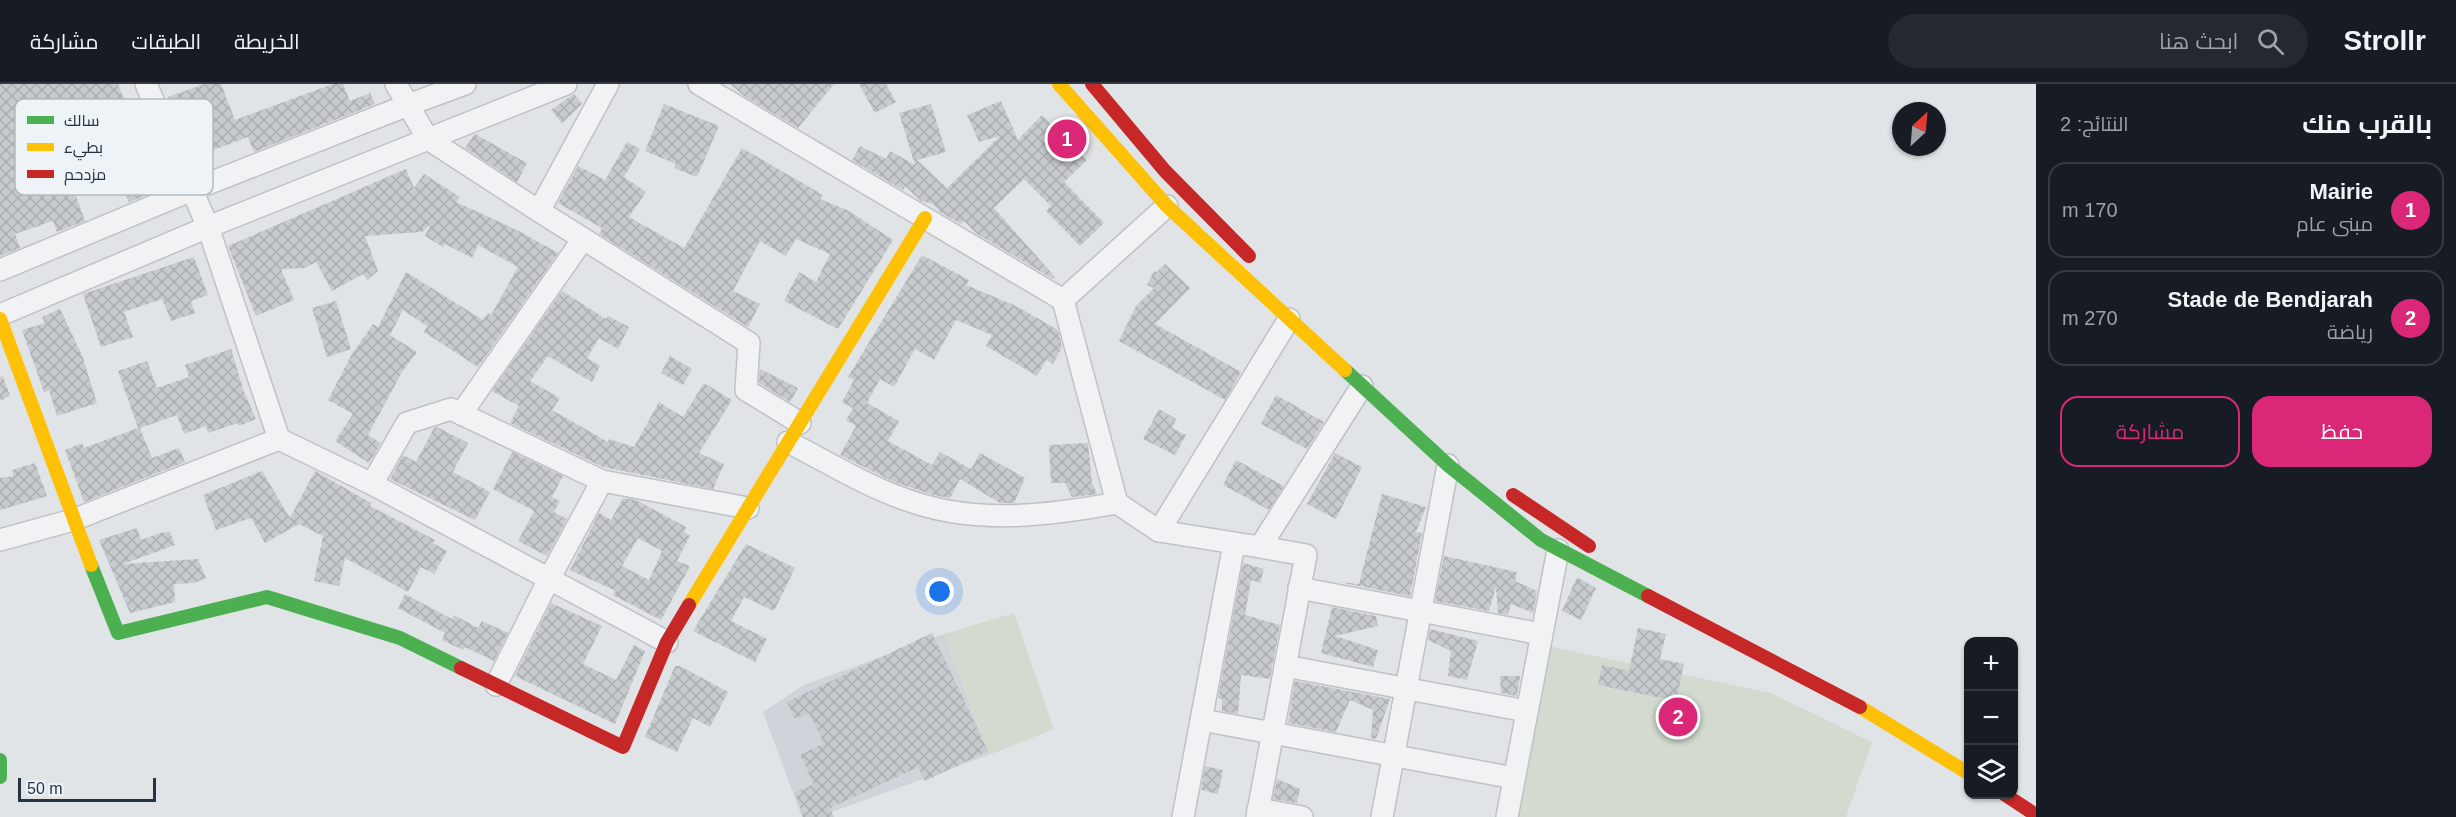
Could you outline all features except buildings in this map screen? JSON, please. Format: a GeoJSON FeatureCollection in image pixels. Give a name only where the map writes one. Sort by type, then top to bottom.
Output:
{"type":"FeatureCollection","features":[{"type":"Feature","properties":{"kind":"main road"},"geometry":{"type":"LineString","coordinates":[[1059,84],[1167,206],[1448,465],[1494,504],[1558,550],[1858,706],[1964,771]]}},
{"type":"Feature","properties":{"kind":"main road"},"geometry":{"type":"LineString","coordinates":[[1092,84],[1165,171],[1259,265]]}},
{"type":"Feature","properties":{"kind":"main road"},"geometry":{"type":"LineString","coordinates":[[0,317],[118,633],[267,597],[400,638],[623,747],[667,642],[925,218]]}},
{"type":"Feature","properties":{"kind":"main road"},"geometry":{"type":"LineString","coordinates":[[1498,482],[1557,526],[1605,556]]}},
{"type":"Feature","properties":{"kind":"main road"},"geometry":{"type":"LineString","coordinates":[[1642,576],[1672,592]]}},
{"type":"Feature","properties":{"kind":"main road"},"geometry":{"type":"LineString","coordinates":[[1786,652],[1858,706]]}},
{"type":"Feature","properties":{"kind":"main road"},"geometry":{"type":"LineString","coordinates":[[0,760],[0,777]]}},
{"type":"Feature","properties":{"kind":"main road"},"geometry":{"type":"LineString","coordinates":[[2010,799],[2036,815]]}},
{"type":"Feature","properties":{"kind":"street"},"geometry":{"type":"LineString","coordinates":[[146,84],[153,99]]}},
{"type":"Feature","properties":{"kind":"street"},"geometry":{"type":"LineString","coordinates":[[396,84],[428,139],[749,344],[746,390],[800,423]]}},
{"type":"Feature","properties":{"kind":"street"},"geometry":{"type":"LineString","coordinates":[[213,182],[465,84]]}},
{"type":"Feature","properties":{"kind":"street"},"geometry":{"type":"LineString","coordinates":[[0,317],[208,227],[566,84]]}},
{"type":"Feature","properties":{"kind":"street"},"geometry":{"type":"LineString","coordinates":[[539,211],[608,84]]}},
{"type":"Feature","properties":{"kind":"street"},"geometry":{"type":"LineString","coordinates":[[699,84],[1063,300],[1117,503],[1159,531],[1306,555],[1258,813],[1302,817]]}},
{"type":"Feature","properties":{"kind":"street"},"geometry":{"type":"LineString","coordinates":[[0,270],[180,195]]}},
{"type":"Feature","properties":{"kind":"street"},"geometry":{"type":"LineString","coordinates":[[194,195],[208,227],[279,439],[372,484],[667,642]]}},
{"type":"Feature","properties":{"kind":"street"},"geometry":{"type":"LineString","coordinates":[[1063,300],[1167,206]]}},
{"type":"Feature","properties":{"kind":"street"},"geometry":{"type":"LineString","coordinates":[[461,414],[584,239]]}},
{"type":"Feature","properties":{"kind":"street"},"geometry":{"type":"LineString","coordinates":[[1159,531],[1289,319]]}},
{"type":"Feature","properties":{"kind":"street"},"geometry":{"type":"LineString","coordinates":[[1260,547],[1362,386]]}},
{"type":"Feature","properties":{"kind":"street"},"geometry":{"type":"LineString","coordinates":[[372,484],[407,423],[451,409],[602,481],[748,508]]}},
{"type":"Feature","properties":{"kind":"street"},"geometry":{"type":"LineString","coordinates":[[0,540],[74,520],[279,439]]}},
{"type":"Feature","properties":{"kind":"street"},"geometry":{"type":"LineString","coordinates":[[789,442],[903,499],[947,511],[992,516],[1037,516],[1117,503]]}},
{"type":"Feature","properties":{"kind":"street"},"geometry":{"type":"LineString","coordinates":[[1382,817],[1448,465]]}},
{"type":"Feature","properties":{"kind":"street"},"geometry":{"type":"LineString","coordinates":[[496,685],[549,579],[602,481]]}},
{"type":"Feature","properties":{"kind":"street"},"geometry":{"type":"LineString","coordinates":[[1184,817],[1234,544]]}},
{"type":"Feature","properties":{"kind":"street"},"geometry":{"type":"LineString","coordinates":[[1507,817],[1558,550]]}},
{"type":"Feature","properties":{"kind":"street"},"geometry":{"type":"LineString","coordinates":[[1299,588],[1541,634]]}},
{"type":"Feature","properties":{"kind":"street"},"geometry":{"type":"LineString","coordinates":[[1285,666],[1526,711]]}},
{"type":"Feature","properties":{"kind":"street"},"geometry":{"type":"LineString","coordinates":[[1202,720],[1514,778]]}},
{"type":"Feature","properties":{"kind":"shaded area"},"geometry":{"type":"Polygon","coordinates":[[[1014,613],[1054,729],[989,755],[944,634],[1014,613]]]}},
{"type":"Feature","properties":{"kind":"shaded area"},"geometry":{"type":"Polygon","coordinates":[[[944,634],[989,755],[818,817],[802,817],[763,712],[804,685],[944,634]]]}},
{"type":"Feature","properties":{"kind":"shaded area"},"geometry":{"type":"Polygon","coordinates":[[[1548,646],[1771,693],[1872,742],[1846,817],[1516,817],[1548,646]]]}},
{"type":"Feature","properties":{"kind":"traffic: fast"},"geometry":{"type":"LineString","coordinates":[[1345,370],[1448,465],[1541,540],[1648,596]]}},
{"type":"Feature","properties":{"kind":"traffic: fast"},"geometry":{"type":"LineString","coordinates":[[91,565],[118,633],[267,597],[400,638],[461,668]]}},
{"type":"Feature","properties":{"kind":"traffic: fast"},"geometry":{"type":"LineString","coordinates":[[0,760],[0,777]]}},
{"type":"Feature","properties":{"kind":"traffic: slow"},"geometry":{"type":"LineString","coordinates":[[1059,84],[1167,206],[1345,370]]}},
{"type":"Feature","properties":{"kind":"traffic: slow"},"geometry":{"type":"LineString","coordinates":[[689,605],[925,218]]}},
{"type":"Feature","properties":{"kind":"traffic: slow"},"geometry":{"type":"LineString","coordinates":[[0,319],[91,565]]}},
{"type":"Feature","properties":{"kind":"traffic: slow"},"geometry":{"type":"LineString","coordinates":[[1860,707],[1964,771]]}},
{"type":"Feature","properties":{"kind":"traffic: jam"},"geometry":{"type":"LineString","coordinates":[[1092,84],[1165,171],[1249,256]]}},
{"type":"Feature","properties":{"kind":"traffic: jam"},"geometry":{"type":"LineString","coordinates":[[1513,495],[1589,546]]}},
{"type":"Feature","properties":{"kind":"traffic: jam"},"geometry":{"type":"LineString","coordinates":[[1648,596],[1860,707]]}},
{"type":"Feature","properties":{"kind":"traffic: jam"},"geometry":{"type":"LineString","coordinates":[[461,668],[623,747],[667,642],[689,605]]}},
{"type":"Feature","properties":{"kind":"traffic: jam"},"geometry":{"type":"LineString","coordinates":[[2012,799],[2036,815]]}},
{"type":"Feature","properties":{"kind":"place","name":"Mairie"},"geometry":{"type":"Point","coordinates":[1067,139]}},
{"type":"Feature","properties":{"kind":"place","name":"Stade de Bendjarah"},"geometry":{"type":"Point","coordinates":[1678,717]}}]}
